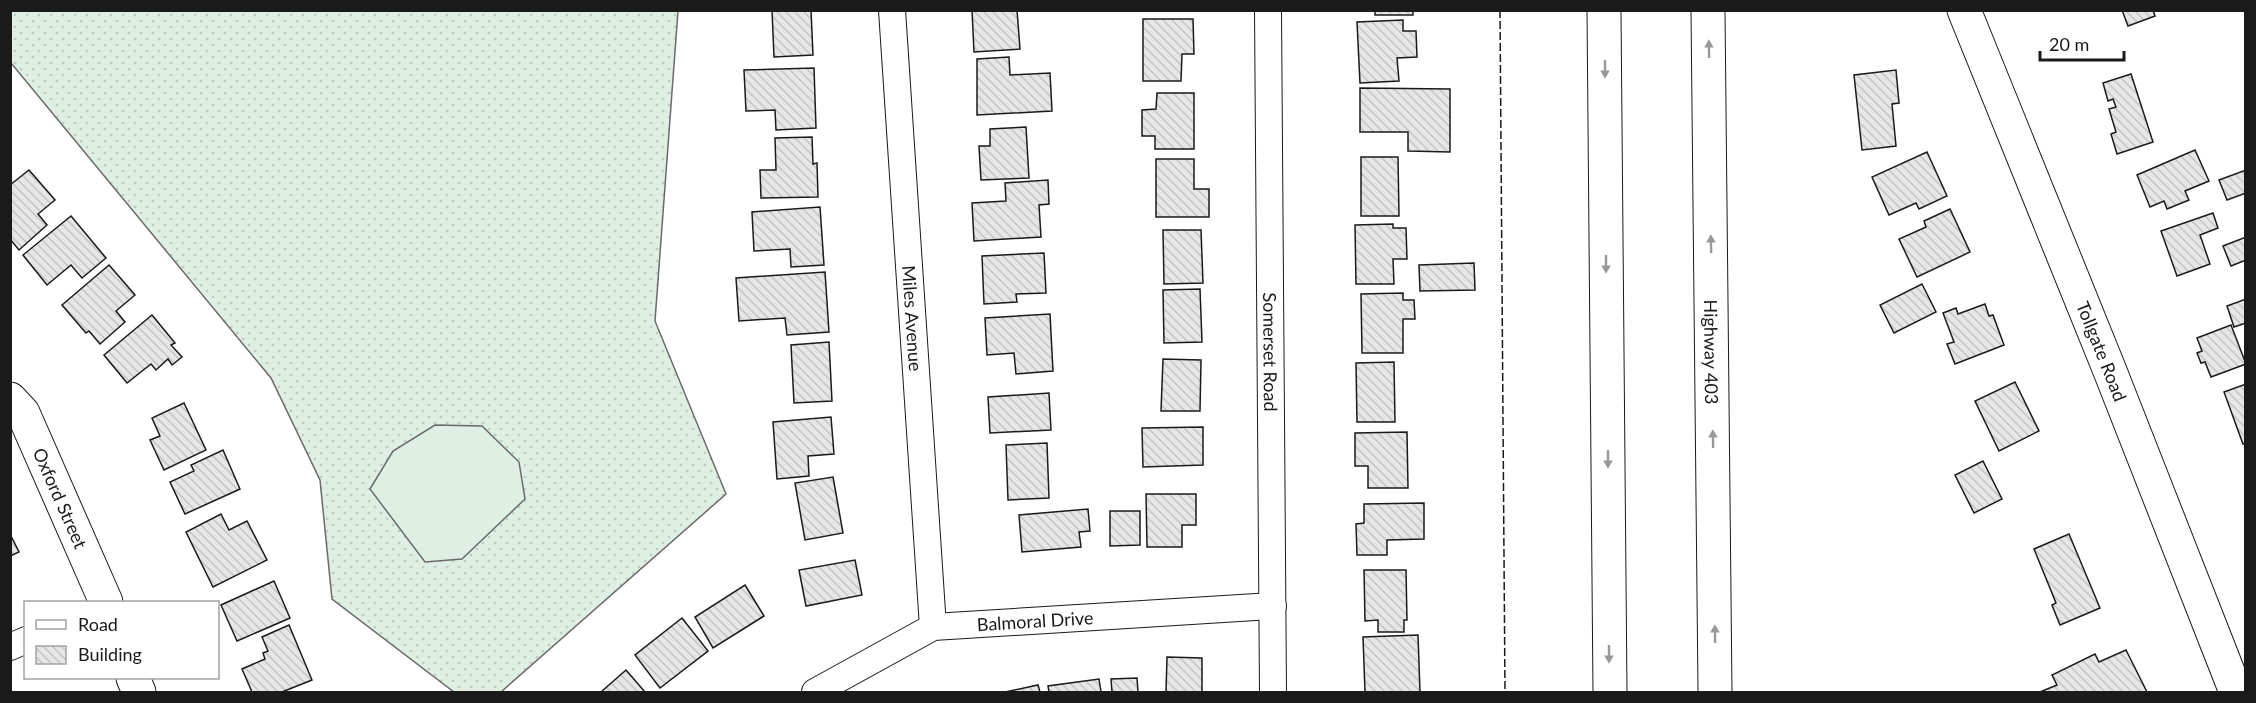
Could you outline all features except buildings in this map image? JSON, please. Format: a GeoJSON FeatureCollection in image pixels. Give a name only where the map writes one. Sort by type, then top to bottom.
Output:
{"type":"FeatureCollection","features":[{"type":"Feature","properties":{"kind":"main road"},"geometry":{"type":"LineString","coordinates":[[1605,10],[1610,693]]}},
{"type":"Feature","properties":{"kind":"main road","name":"Highway 403"},"geometry":{"type":"LineString","coordinates":[[1708,10],[1715,693]]}},
{"type":"Feature","properties":{"kind":"main road","name":"Tollgate Road"},"geometry":{"type":"LineString","coordinates":[[1964,10],[2236,693]]}},
{"type":"Feature","properties":{"kind":"main road","name":"Oxford Street"},"geometry":{"type":"LineString","coordinates":[[10,399],[23,413],[105,601]]}},
{"type":"Feature","properties":{"kind":"main road"},"geometry":{"type":"LineString","coordinates":[[133,679],[139,693]]}},
{"type":"Feature","properties":{"kind":"street","name":"Miles Avenue"},"geometry":{"type":"LineString","coordinates":[[892,10],[933,627]]}},
{"type":"Feature","properties":{"kind":"street","name":"Somerset Road"},"geometry":{"type":"LineString","coordinates":[[1268,10],[1273,693]]}},
{"type":"Feature","properties":{"kind":"street","name":"Balmoral Drive"},"geometry":{"type":"LineString","coordinates":[[814,693],[933,627],[1273,606]]}},
{"type":"Feature","properties":{"kind":"street"},"geometry":{"type":"LineString","coordinates":[[10,647],[24,641]]}},
{"type":"Feature","properties":{"kind":"green space"},"geometry":{"type":"Polygon","coordinates":[[[10,11],[678,11],[655,321],[726,494],[501,692],[454,692],[332,599],[320,480],[271,378],[11,63],[10,11]]]}},
{"type":"Feature","properties":{"kind":"green space"},"geometry":{"type":"Polygon","coordinates":[[[435,425],[482,426],[519,462],[525,499],[462,559],[425,562],[370,489],[393,451],[435,425]]]}},
{"type":"Feature","properties":{"kind":"fence"},"geometry":{"type":"LineString","coordinates":[[1500,10],[1505,692]]}}]}
